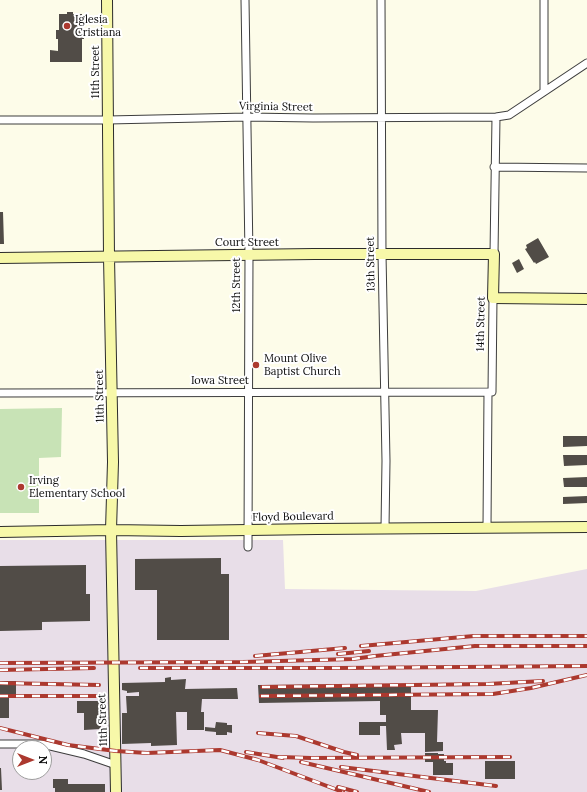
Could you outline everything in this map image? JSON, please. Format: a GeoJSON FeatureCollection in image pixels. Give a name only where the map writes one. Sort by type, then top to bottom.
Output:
{"type":"FeatureCollection","features":[{"type":"Feature","properties":{"kind":"main road","name":"11th Street"},"geometry":{"type":"LineString","coordinates":[[107,0],[109,257],[113,462],[111,530],[116,792]]}},
{"type":"Feature","properties":{"kind":"main road","name":"Court Street"},"geometry":{"type":"LineString","coordinates":[[0,258],[494,254]]}},
{"type":"Feature","properties":{"kind":"main road","name":"14th Street"},"geometry":{"type":"LineString","coordinates":[[493,298],[494,254]]}},
{"type":"Feature","properties":{"kind":"main road"},"geometry":{"type":"LineString","coordinates":[[493,298],[587,299]]}},
{"type":"Feature","properties":{"kind":"main road","name":"Floyd Boulevard"},"geometry":{"type":"LineString","coordinates":[[0,532],[587,527]]}},
{"type":"Feature","properties":{"kind":"street","name":"12th Street"},"geometry":{"type":"LineString","coordinates":[[245,0],[248,255],[248,547]]}},
{"type":"Feature","properties":{"kind":"street","name":"13th Street"},"geometry":{"type":"LineString","coordinates":[[381,0],[385,528]]}},
{"type":"Feature","properties":{"kind":"street"},"geometry":{"type":"LineString","coordinates":[[544,0],[544,91]]}},
{"type":"Feature","properties":{"kind":"street","name":"Virginia Street"},"geometry":{"type":"LineString","coordinates":[[0,120],[108,120],[247,117],[496,117],[509,115],[587,63]]}},
{"type":"Feature","properties":{"kind":"street","name":"14th Street"},"geometry":{"type":"LineString","coordinates":[[494,254],[494,168],[496,117]]}},
{"type":"Feature","properties":{"kind":"street"},"geometry":{"type":"LineString","coordinates":[[494,168],[587,168]]}},
{"type":"Feature","properties":{"kind":"street","name":"14th Street"},"geometry":{"type":"LineString","coordinates":[[487,527],[488,392],[492,392],[493,298]]}},
{"type":"Feature","properties":{"kind":"street","name":"Iowa Street"},"geometry":{"type":"LineString","coordinates":[[0,393],[488,392]]}},
{"type":"Feature","properties":{"kind":"street"},"geometry":{"type":"LineString","coordinates":[[0,744],[42,744],[84,754],[116,765]]}},
{"type":"Feature","properties":{"kind":"shaded area"},"geometry":{"type":"Polygon","coordinates":[[[0,540],[283,540],[285,589],[476,591],[587,569],[587,792],[0,792],[0,540]]]}},
{"type":"Feature","properties":{"kind":"green space","name":"Irving Elementary School"},"geometry":{"type":"Polygon","coordinates":[[[62,408],[61,457],[39,458],[39,513],[0,513],[0,409],[62,408]]]}},
{"type":"Feature","properties":{"kind":"building"},"geometry":{"type":"Polygon","coordinates":[[[67,12],[82,14],[82,31],[84,31],[84,39],[82,39],[82,62],[50,62],[50,50],[58,51],[56,30],[59,30],[59,14],[67,14],[67,12]]]}},
{"type":"Feature","properties":{"kind":"building"},"geometry":{"type":"Polygon","coordinates":[[[0,212],[3,212],[4,244],[0,244],[0,212]]]}},
{"type":"Feature","properties":{"kind":"building"},"geometry":{"type":"Polygon","coordinates":[[[538,238],[549,257],[536,264],[525,249],[527,248],[526,245],[538,238]]]}},
{"type":"Feature","properties":{"kind":"building"},"geometry":{"type":"Polygon","coordinates":[[[519,259],[524,269],[517,273],[512,263],[519,259]]]}},
{"type":"Feature","properties":{"kind":"building"},"geometry":{"type":"Polygon","coordinates":[[[563,436],[587,436],[587,446],[563,447],[563,436]]]}},
{"type":"Feature","properties":{"kind":"building"},"geometry":{"type":"Polygon","coordinates":[[[563,455],[587,455],[587,465],[564,466],[563,455]]]}},
{"type":"Feature","properties":{"kind":"building"},"geometry":{"type":"Polygon","coordinates":[[[587,477],[587,487],[564,487],[563,478],[587,477]]]}},
{"type":"Feature","properties":{"kind":"building"},"geometry":{"type":"Polygon","coordinates":[[[587,496],[587,503],[563,504],[563,497],[587,496]]]}},
{"type":"Feature","properties":{"kind":"building"},"geometry":{"type":"Polygon","coordinates":[[[221,558],[221,574],[229,574],[229,640],[157,640],[157,590],[135,590],[135,559],[221,558]]]}},
{"type":"Feature","properties":{"kind":"building"},"geometry":{"type":"Polygon","coordinates":[[[86,565],[86,594],[90,594],[90,621],[42,622],[42,630],[0,631],[0,566],[86,565]]]}},
{"type":"Feature","properties":{"kind":"building"},"geometry":{"type":"Polygon","coordinates":[[[171,677],[171,680],[186,679],[185,689],[237,688],[238,699],[202,699],[201,712],[204,712],[204,730],[187,730],[187,712],[176,712],[177,745],[151,746],[151,743],[122,744],[122,713],[127,713],[126,696],[139,696],[139,692],[127,693],[127,691],[122,690],[122,683],[165,682],[165,678],[171,677]]]}},
{"type":"Feature","properties":{"kind":"building"},"geometry":{"type":"Polygon","coordinates":[[[0,681],[16,681],[16,697],[9,698],[9,718],[0,718],[0,681]]]}},
{"type":"Feature","properties":{"kind":"building"},"geometry":{"type":"Polygon","coordinates":[[[411,684],[411,710],[438,710],[437,742],[443,742],[443,751],[425,752],[425,733],[401,733],[402,744],[394,745],[395,750],[387,750],[386,726],[380,726],[380,735],[359,735],[359,722],[386,722],[386,715],[380,715],[380,701],[259,703],[258,685],[411,684]]]}},
{"type":"Feature","properties":{"kind":"building"},"geometry":{"type":"Polygon","coordinates":[[[77,701],[100,701],[101,729],[84,730],[84,713],[77,713],[77,701]]]}},
{"type":"Feature","properties":{"kind":"building"},"geometry":{"type":"Polygon","coordinates":[[[216,722],[232,725],[232,733],[227,732],[227,735],[216,735],[216,732],[205,731],[205,727],[215,728],[216,722]]]}},
{"type":"Feature","properties":{"kind":"building"},"geometry":{"type":"Polygon","coordinates":[[[425,753],[444,754],[444,761],[446,761],[446,763],[453,763],[453,775],[433,775],[433,762],[425,762],[425,753]]]}},
{"type":"Feature","properties":{"kind":"building"},"geometry":{"type":"Polygon","coordinates":[[[485,761],[515,761],[515,779],[485,779],[485,761]]]}},
{"type":"Feature","properties":{"kind":"building"},"geometry":{"type":"Polygon","coordinates":[[[1,768],[2,790],[0,790],[1,768]]]}},
{"type":"Feature","properties":{"kind":"building"},"geometry":{"type":"Polygon","coordinates":[[[53,779],[68,779],[68,784],[105,784],[105,792],[55,792],[55,788],[53,788],[53,779]]]}},
{"type":"Feature","properties":{"kind":"railway"},"geometry":{"type":"LineString","coordinates":[[361,646],[474,636],[587,636]]}},
{"type":"Feature","properties":{"kind":"railway"},"geometry":{"type":"LineString","coordinates":[[0,663],[243,662],[353,659],[475,646],[587,646]]}},
{"type":"Feature","properties":{"kind":"railway"},"geometry":{"type":"LineString","coordinates":[[255,656],[345,648]]}},
{"type":"Feature","properties":{"kind":"railway"},"geometry":{"type":"LineString","coordinates":[[338,654],[369,651]]}},
{"type":"Feature","properties":{"kind":"railway"},"geometry":{"type":"LineString","coordinates":[[140,668],[587,666]]}},
{"type":"Feature","properties":{"kind":"railway"},"geometry":{"type":"LineString","coordinates":[[0,670],[94,668]]}},
{"type":"Feature","properties":{"kind":"railway"},"geometry":{"type":"LineString","coordinates":[[261,696],[493,694],[531,688],[587,675]]}},
{"type":"Feature","properties":{"kind":"railway"},"geometry":{"type":"LineString","coordinates":[[262,687],[488,684],[543,681]]}},
{"type":"Feature","properties":{"kind":"railway"},"geometry":{"type":"LineString","coordinates":[[0,683],[99,685]]}},
{"type":"Feature","properties":{"kind":"railway"},"geometry":{"type":"LineString","coordinates":[[0,696],[97,696]]}},
{"type":"Feature","properties":{"kind":"railway"},"geometry":{"type":"LineString","coordinates":[[0,728],[68,745],[116,751],[147,753],[220,750],[258,760],[343,792]]}},
{"type":"Feature","properties":{"kind":"railway"},"geometry":{"type":"LineString","coordinates":[[258,733],[296,736],[357,755]]}},
{"type":"Feature","properties":{"kind":"railway"},"geometry":{"type":"LineString","coordinates":[[246,752],[283,758]]}},
{"type":"Feature","properties":{"kind":"railway"},"geometry":{"type":"LineString","coordinates":[[279,757],[510,757]]}},
{"type":"Feature","properties":{"kind":"railway"},"geometry":{"type":"LineString","coordinates":[[301,762],[429,792]]}},
{"type":"Feature","properties":{"kind":"railway"},"geometry":{"type":"LineString","coordinates":[[341,767],[496,786]]}},
{"type":"Feature","properties":{"kind":"railway"},"geometry":{"type":"LineString","coordinates":[[338,787],[357,792]]}},
{"type":"Feature","properties":{"kind":"place","name":"Iglesia Cristiana"},"geometry":{"type":"Point","coordinates":[67,26]}},
{"type":"Feature","properties":{"kind":"place","name":"Mount Olive Baptist Church"},"geometry":{"type":"Point","coordinates":[256,365]}},
{"type":"Feature","properties":{"kind":"place","name":"Irving Elementary School"},"geometry":{"type":"Point","coordinates":[21,487]}}]}
